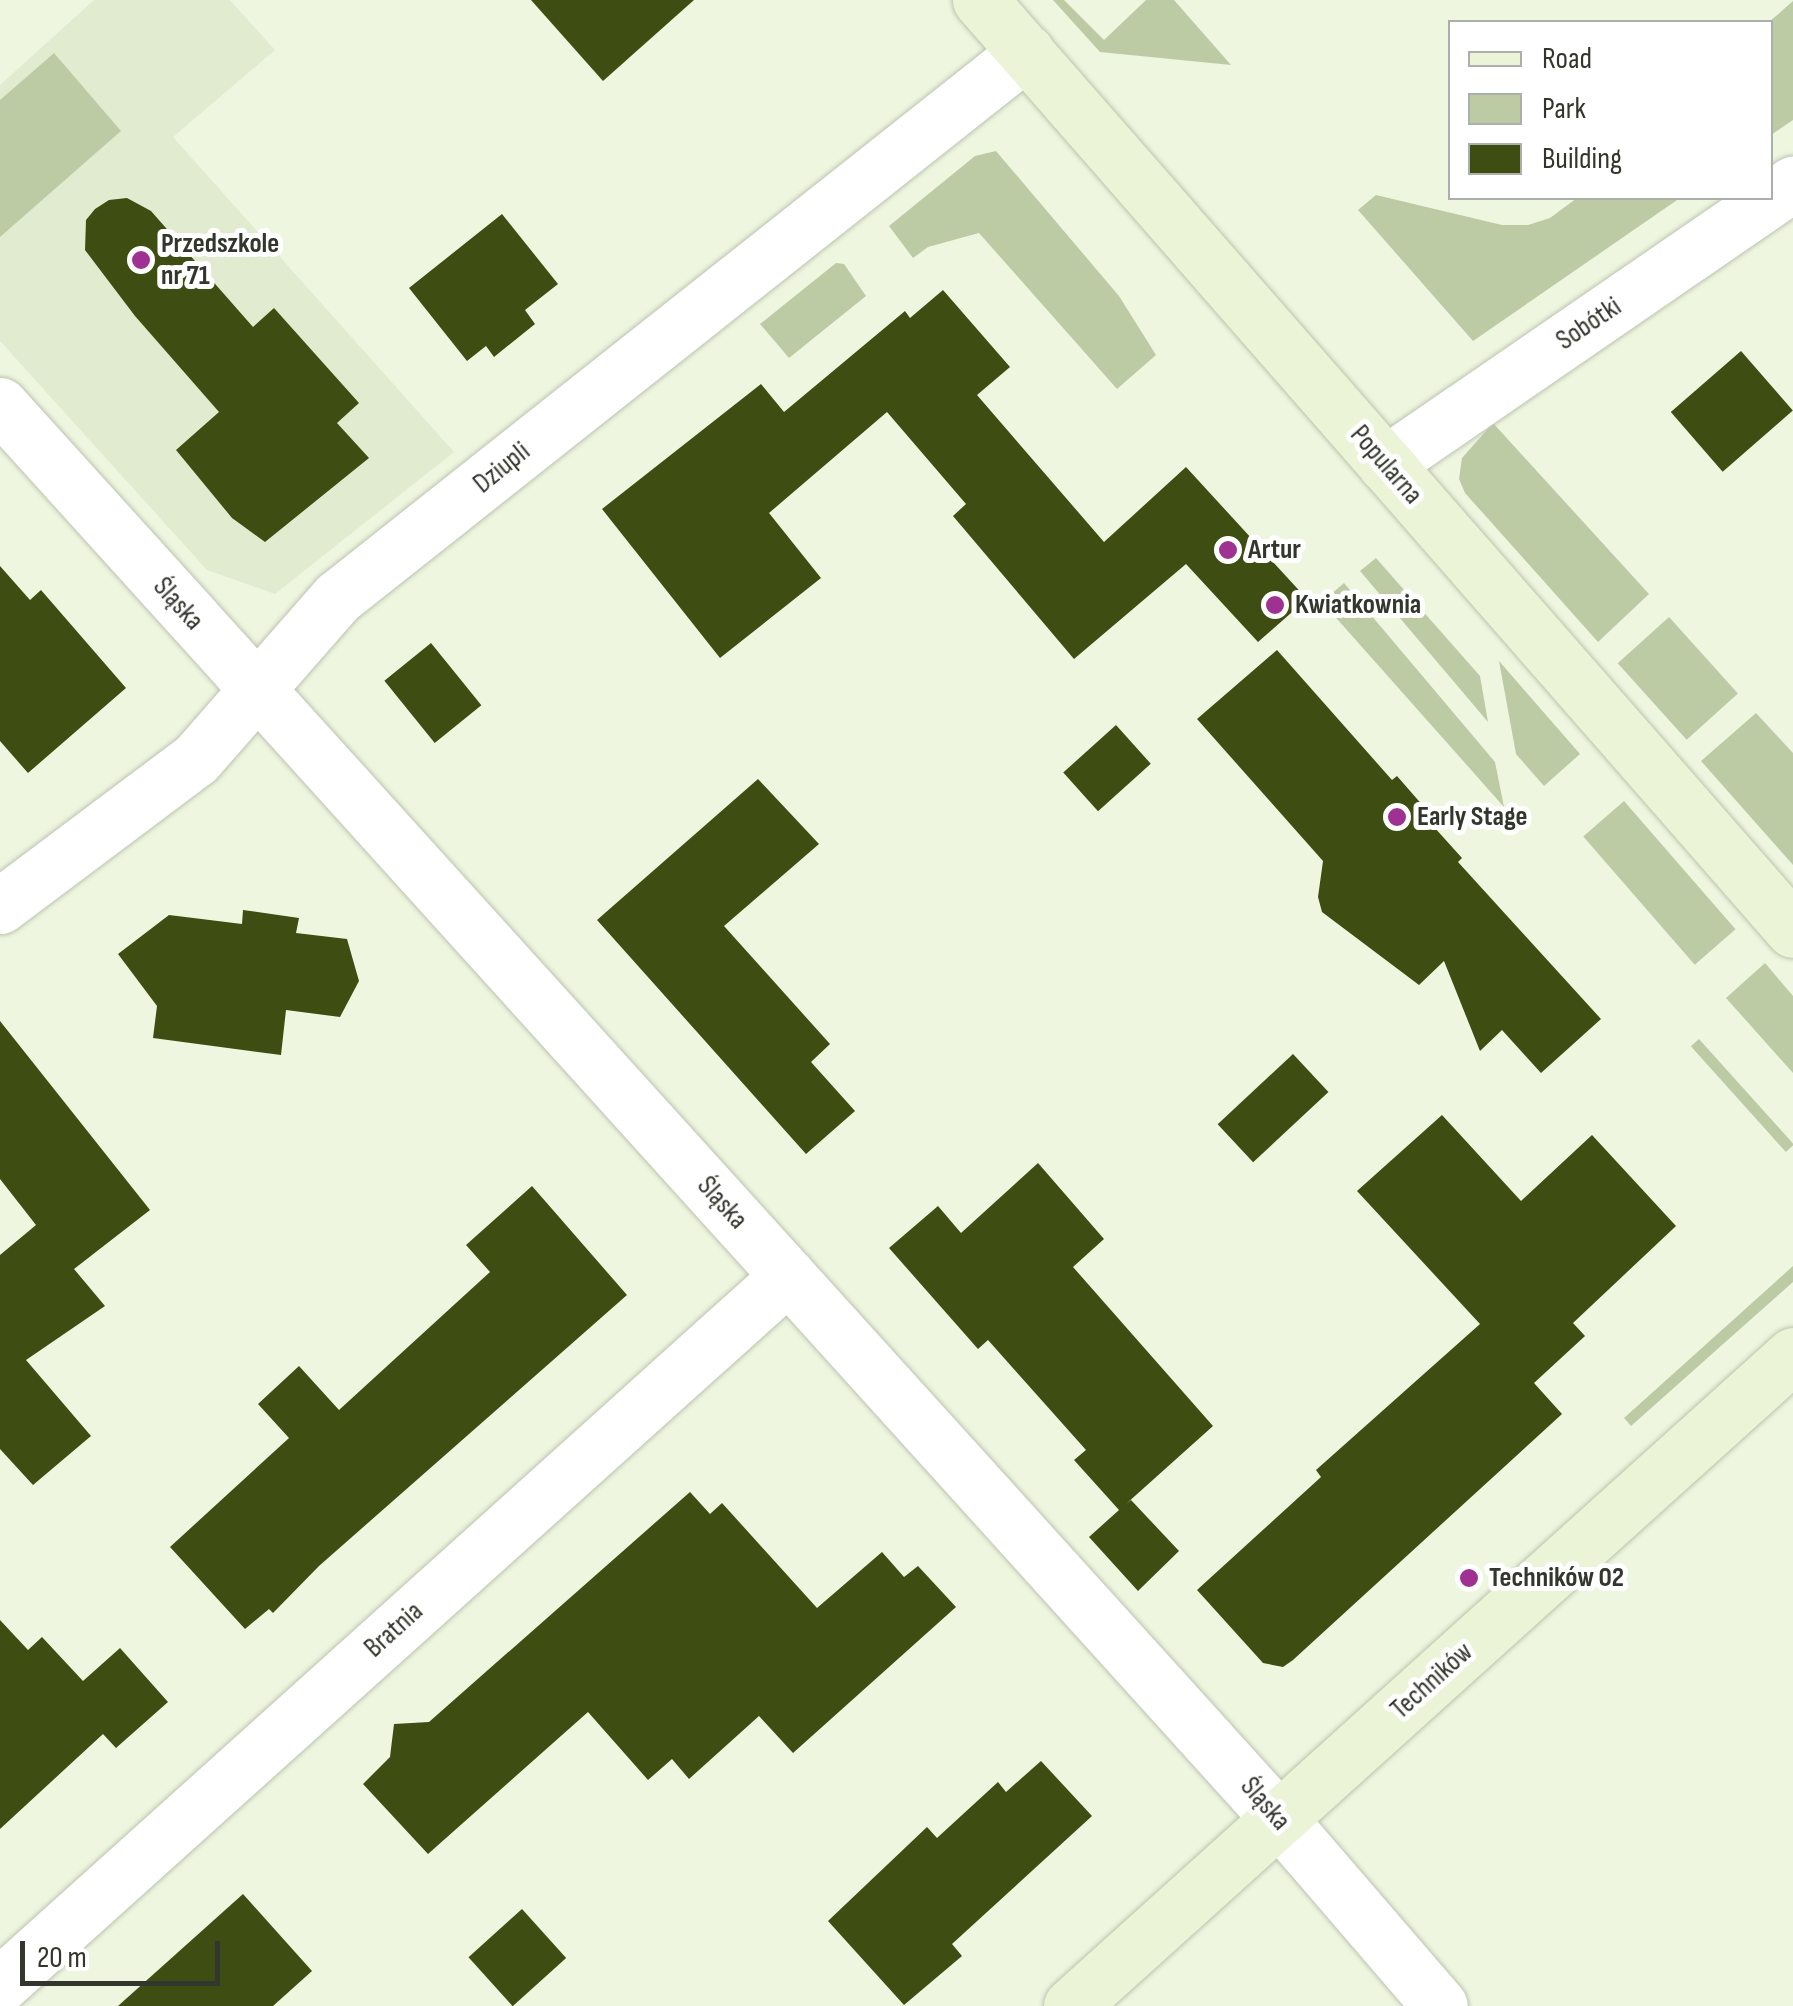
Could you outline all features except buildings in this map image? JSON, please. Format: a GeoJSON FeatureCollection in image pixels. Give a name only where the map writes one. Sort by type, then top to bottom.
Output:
{"type":"FeatureCollection","features":[{"type":"Feature","properties":{"kind":"street","name":"Popularna"},"geometry":{"type":"LineString","coordinates":[[980,0],[1793,930]]}},
{"type":"Feature","properties":{"kind":"street","name":"Dziupli"},"geometry":{"type":"LineString","coordinates":[[0,906],[196,759],[338,597],[1026,52]]}},
{"type":"Feature","properties":{"kind":"street","name":"Sobótki"},"geometry":{"type":"LineString","coordinates":[[1385,464],[1770,200]]}},
{"type":"Feature","properties":{"kind":"street","name":"Śląska"},"geometry":{"type":"LineString","coordinates":[[0,405],[1280,1820],[1440,2006]]}},
{"type":"Feature","properties":{"kind":"street","name":"Bratnia"},"geometry":{"type":"LineString","coordinates":[[0,1985],[788,1276]]}},
{"type":"Feature","properties":{"kind":"street","name":"Techników"},"geometry":{"type":"LineString","coordinates":[[1071,2006],[1793,1355]]}},
{"type":"Feature","properties":{"kind":"shaded area","name":"Przedszkole nr 71"},"geometry":{"type":"Polygon","coordinates":[[[94,0],[230,0],[275,50],[173,137],[454,452],[275,594],[207,570],[0,341],[0,85],[94,0]]]}},
{"type":"Feature","properties":{"kind":"green space"},"geometry":{"type":"Polygon","coordinates":[[[1053,0],[1064,0],[1104,40],[1146,0],[1174,0],[1231,65],[1100,52],[1053,0]]]}},
{"type":"Feature","properties":{"kind":"green space"},"geometry":{"type":"Polygon","coordinates":[[[1793,1],[1793,120],[1773,134],[1773,20],[1793,1]]]}},
{"type":"Feature","properties":{"kind":"green space"},"geometry":{"type":"Polygon","coordinates":[[[54,53],[121,131],[0,237],[0,100],[54,53]]]}},
{"type":"Feature","properties":{"kind":"green space"},"geometry":{"type":"Polygon","coordinates":[[[996,151],[1119,296],[1156,355],[1117,389],[979,233],[928,247],[913,258],[889,226],[975,156],[996,151]]]}},
{"type":"Feature","properties":{"kind":"green space"},"geometry":{"type":"Polygon","coordinates":[[[1376,195],[1502,225],[1528,225],[1550,218],[1574,200],[1677,200],[1473,341],[1358,210],[1376,195]]]}},
{"type":"Feature","properties":{"kind":"green space"},"geometry":{"type":"Polygon","coordinates":[[[836,263],[844,264],[866,296],[789,358],[760,324],[836,263]]]}},
{"type":"Feature","properties":{"kind":"green space"},"geometry":{"type":"Polygon","coordinates":[[[1493,423],[1649,594],[1598,642],[1465,493],[1459,479],[1462,458],[1493,423]]]}},
{"type":"Feature","properties":{"kind":"green space"},"geometry":{"type":"Polygon","coordinates":[[[1376,558],[1480,676],[1488,722],[1360,571],[1376,558]]]}},
{"type":"Feature","properties":{"kind":"green space"},"geometry":{"type":"Polygon","coordinates":[[[1344,583],[1495,762],[1504,807],[1322,602],[1344,583]]]}},
{"type":"Feature","properties":{"kind":"green space"},"geometry":{"type":"Polygon","coordinates":[[[1669,617],[1738,694],[1687,740],[1618,663],[1669,617]]]}},
{"type":"Feature","properties":{"kind":"green space"},"geometry":{"type":"Polygon","coordinates":[[[1499,661],[1580,754],[1544,786],[1516,754],[1499,661]]]}},
{"type":"Feature","properties":{"kind":"green space"},"geometry":{"type":"Polygon","coordinates":[[[1756,713],[1793,753],[1793,865],[1701,761],[1756,713]]]}},
{"type":"Feature","properties":{"kind":"green space"},"geometry":{"type":"Polygon","coordinates":[[[1624,801],[1736,929],[1695,965],[1583,836],[1624,801]]]}},
{"type":"Feature","properties":{"kind":"green space"},"geometry":{"type":"Polygon","coordinates":[[[1765,963],[1793,996],[1793,1073],[1726,998],[1765,963]]]}},
{"type":"Feature","properties":{"kind":"green space"},"geometry":{"type":"Polygon","coordinates":[[[1699,1039],[1793,1143],[1786,1152],[1691,1046],[1699,1039]]]}},
{"type":"Feature","properties":{"kind":"green space"},"geometry":{"type":"Polygon","coordinates":[[[1793,1266],[1793,1282],[1631,1426],[1624,1418],[1793,1266]]]}},
{"type":"Feature","properties":{"kind":"place","name":"Przedszkole nr 71"},"geometry":{"type":"Point","coordinates":[141,260]}},
{"type":"Feature","properties":{"kind":"place","name":"Artur"},"geometry":{"type":"Point","coordinates":[1228,550]}},
{"type":"Feature","properties":{"kind":"place","name":"Kwiatkownia"},"geometry":{"type":"Point","coordinates":[1275,605]}},
{"type":"Feature","properties":{"kind":"place","name":"Early Stage"},"geometry":{"type":"Point","coordinates":[1397,817]}},
{"type":"Feature","properties":{"kind":"place","name":"Techników 02"},"geometry":{"type":"Point","coordinates":[1469,1578]}}]}
